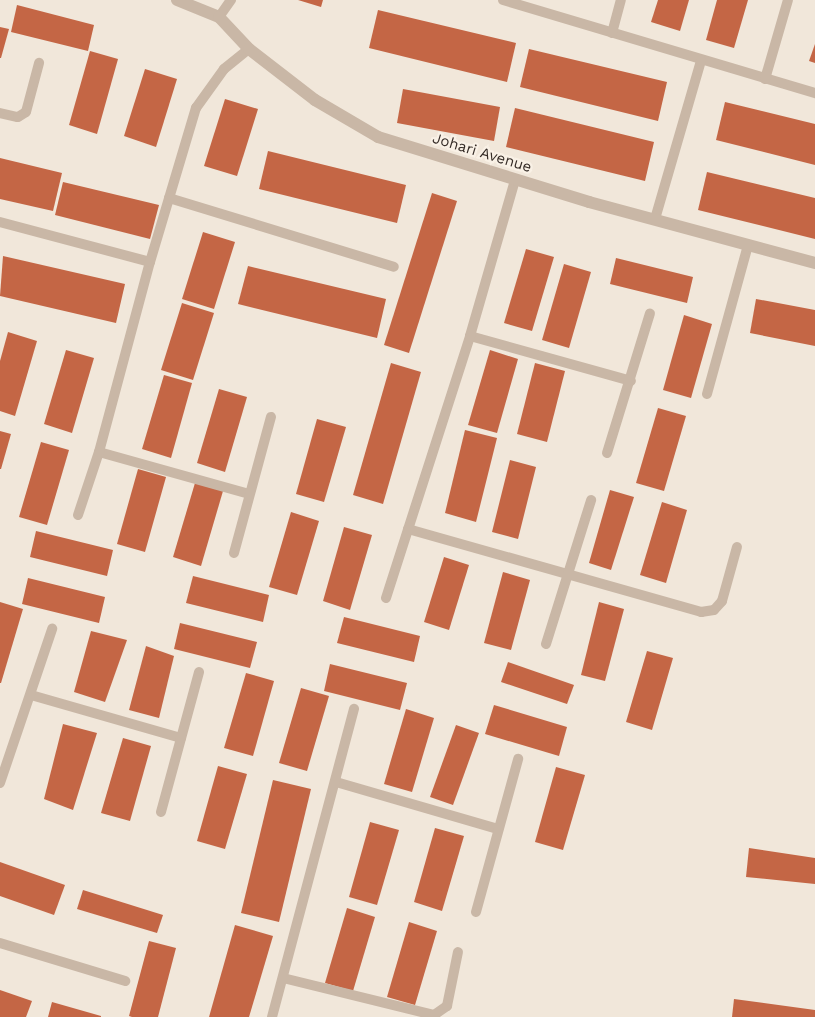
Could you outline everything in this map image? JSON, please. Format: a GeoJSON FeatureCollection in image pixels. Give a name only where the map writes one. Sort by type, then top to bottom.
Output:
{"type":"FeatureCollection","features":[{"type":"Feature","properties":{"kind":"street","name":"Johari Avenue"},"geometry":{"type":"LineString","coordinates":[[177,0],[219,17],[249,48],[315,100],[378,137],[515,180],[815,263]]}},
{"type":"Feature","properties":{"kind":"lane"},"geometry":{"type":"LineString","coordinates":[[219,17],[231,0]]}},
{"type":"Feature","properties":{"kind":"lane"},"geometry":{"type":"LineString","coordinates":[[503,0],[701,61],[815,93]]}},
{"type":"Feature","properties":{"kind":"lane"},"geometry":{"type":"LineString","coordinates":[[612,33],[621,0]]}},
{"type":"Feature","properties":{"kind":"lane"},"geometry":{"type":"LineString","coordinates":[[765,79],[788,0]]}},
{"type":"Feature","properties":{"kind":"lane"},"geometry":{"type":"LineString","coordinates":[[78,514],[99,452],[150,262],[202,96],[224,69],[249,48]]}},
{"type":"Feature","properties":{"kind":"lane"},"geometry":{"type":"LineString","coordinates":[[655,219],[701,61]]}},
{"type":"Feature","properties":{"kind":"lane"},"geometry":{"type":"LineString","coordinates":[[0,113],[18,117],[26,112],[39,63]]}},
{"type":"Feature","properties":{"kind":"lane"},"geometry":{"type":"LineString","coordinates":[[386,598],[470,336],[515,180]]}},
{"type":"Feature","properties":{"kind":"lane"},"geometry":{"type":"LineString","coordinates":[[169,198],[394,267]]}},
{"type":"Feature","properties":{"kind":"lane"},"geometry":{"type":"LineString","coordinates":[[0,222],[150,262]]}},
{"type":"Feature","properties":{"kind":"lane"},"geometry":{"type":"LineString","coordinates":[[707,394],[748,245]]}},
{"type":"Feature","properties":{"kind":"lane"},"geometry":{"type":"LineString","coordinates":[[608,453],[650,313]]}},
{"type":"Feature","properties":{"kind":"lane"},"geometry":{"type":"LineString","coordinates":[[470,336],[631,381]]}},
{"type":"Feature","properties":{"kind":"lane"},"geometry":{"type":"LineString","coordinates":[[234,553],[271,417]]}},
{"type":"Feature","properties":{"kind":"lane"},"geometry":{"type":"LineString","coordinates":[[99,452],[249,494]]}},
{"type":"Feature","properties":{"kind":"lane"},"geometry":{"type":"LineString","coordinates":[[546,644],[591,500]]}},
{"type":"Feature","properties":{"kind":"lane"},"geometry":{"type":"LineString","coordinates":[[408,529],[708,612],[714,610],[722,601],[737,546]]}},
{"type":"Feature","properties":{"kind":"lane"},"geometry":{"type":"LineString","coordinates":[[0,783],[52,629]]}},
{"type":"Feature","properties":{"kind":"lane"},"geometry":{"type":"LineString","coordinates":[[162,812],[199,672]]}},
{"type":"Feature","properties":{"kind":"lane"},"geometry":{"type":"LineString","coordinates":[[31,695],[181,738]]}},
{"type":"Feature","properties":{"kind":"lane"},"geometry":{"type":"LineString","coordinates":[[272,1017],[354,709]]}},
{"type":"Feature","properties":{"kind":"lane"},"geometry":{"type":"LineString","coordinates":[[476,912],[518,759]]}},
{"type":"Feature","properties":{"kind":"lane"},"geometry":{"type":"LineString","coordinates":[[336,782],[498,828]]}},
{"type":"Feature","properties":{"kind":"lane"},"geometry":{"type":"LineString","coordinates":[[0,943],[125,981]]}},
{"type":"Feature","properties":{"kind":"lane"},"geometry":{"type":"LineString","coordinates":[[283,978],[434,1015],[446,1006],[458,952]]}},
{"type":"Feature","properties":{"kind":"building"},"geometry":{"type":"Polygon","coordinates":[[[298,0],[323,0],[321,7],[298,0]]]}},
{"type":"Feature","properties":{"kind":"building"},"geometry":{"type":"Polygon","coordinates":[[[658,0],[689,0],[680,31],[651,22],[658,0]]]}},
{"type":"Feature","properties":{"kind":"building"},"geometry":{"type":"Polygon","coordinates":[[[717,0],[748,0],[734,48],[706,40],[717,0]]]}},
{"type":"Feature","properties":{"kind":"building"},"geometry":{"type":"Polygon","coordinates":[[[17,5],[94,25],[88,51],[11,32],[17,5]]]}},
{"type":"Feature","properties":{"kind":"building"},"geometry":{"type":"Polygon","coordinates":[[[378,10],[516,43],[507,82],[369,48],[378,10]]]}},
{"type":"Feature","properties":{"kind":"building"},"geometry":{"type":"Polygon","coordinates":[[[0,27],[9,29],[1,58],[0,58],[0,27]]]}},
{"type":"Feature","properties":{"kind":"building"},"geometry":{"type":"Polygon","coordinates":[[[815,44],[815,63],[809,61],[815,44]]]}},
{"type":"Feature","properties":{"kind":"building"},"geometry":{"type":"Polygon","coordinates":[[[529,49],[667,82],[658,121],[520,87],[529,49]]]}},
{"type":"Feature","properties":{"kind":"building"},"geometry":{"type":"Polygon","coordinates":[[[90,51],[118,59],[97,134],[69,125],[90,51]]]}},
{"type":"Feature","properties":{"kind":"building"},"geometry":{"type":"Polygon","coordinates":[[[145,69],[177,79],[156,147],[124,136],[145,69]]]}},
{"type":"Feature","properties":{"kind":"building"},"geometry":{"type":"Polygon","coordinates":[[[403,89],[500,107],[494,141],[397,123],[403,89]]]}},
{"type":"Feature","properties":{"kind":"building"},"geometry":{"type":"Polygon","coordinates":[[[225,99],[258,109],[237,176],[204,166],[225,99]]]}},
{"type":"Feature","properties":{"kind":"building"},"geometry":{"type":"Polygon","coordinates":[[[725,102],[815,124],[815,165],[716,140],[725,102]]]}},
{"type":"Feature","properties":{"kind":"building"},"geometry":{"type":"Polygon","coordinates":[[[515,108],[654,142],[645,181],[506,147],[515,108]]]}},
{"type":"Feature","properties":{"kind":"building"},"geometry":{"type":"Polygon","coordinates":[[[268,151],[406,185],[397,223],[259,189],[268,151]]]}},
{"type":"Feature","properties":{"kind":"building"},"geometry":{"type":"Polygon","coordinates":[[[0,158],[62,173],[53,211],[0,199],[0,158]]]}},
{"type":"Feature","properties":{"kind":"building"},"geometry":{"type":"Polygon","coordinates":[[[707,172],[815,198],[815,239],[698,210],[707,172]]]}},
{"type":"Feature","properties":{"kind":"building"},"geometry":{"type":"Polygon","coordinates":[[[63,182],[159,205],[150,239],[55,215],[63,182]]]}},
{"type":"Feature","properties":{"kind":"building"},"geometry":{"type":"Polygon","coordinates":[[[432,193],[457,201],[409,353],[384,345],[432,193]]]}},
{"type":"Feature","properties":{"kind":"building"},"geometry":{"type":"Polygon","coordinates":[[[203,232],[235,242],[214,309],[182,299],[203,232]]]}},
{"type":"Feature","properties":{"kind":"building"},"geometry":{"type":"Polygon","coordinates":[[[526,249],[554,257],[532,331],[504,323],[526,249]]]}},
{"type":"Feature","properties":{"kind":"building"},"geometry":{"type":"Polygon","coordinates":[[[3,256],[125,284],[116,323],[0,296],[3,256]]]}},
{"type":"Feature","properties":{"kind":"building"},"geometry":{"type":"Polygon","coordinates":[[[616,258],[693,277],[687,303],[610,284],[616,258]]]}},
{"type":"Feature","properties":{"kind":"building"},"geometry":{"type":"Polygon","coordinates":[[[564,264],[591,272],[569,348],[542,340],[564,264]]]}},
{"type":"Feature","properties":{"kind":"building"},"geometry":{"type":"Polygon","coordinates":[[[248,266],[386,299],[377,338],[238,304],[248,266]]]}},
{"type":"Feature","properties":{"kind":"building"},"geometry":{"type":"Polygon","coordinates":[[[756,299],[815,310],[815,346],[750,333],[756,299]]]}},
{"type":"Feature","properties":{"kind":"building"},"geometry":{"type":"Polygon","coordinates":[[[182,303],[214,313],[193,380],[161,370],[182,303]]]}},
{"type":"Feature","properties":{"kind":"building"},"geometry":{"type":"Polygon","coordinates":[[[684,315],[712,324],[691,398],[663,390],[684,315]]]}},
{"type":"Feature","properties":{"kind":"building"},"geometry":{"type":"Polygon","coordinates":[[[8,332],[37,341],[15,416],[0,411],[0,361],[8,332]]]}},
{"type":"Feature","properties":{"kind":"building"},"geometry":{"type":"Polygon","coordinates":[[[66,350],[94,358],[72,433],[44,424],[66,350]]]}},
{"type":"Feature","properties":{"kind":"building"},"geometry":{"type":"Polygon","coordinates":[[[490,350],[518,359],[497,433],[468,425],[490,350]]]}},
{"type":"Feature","properties":{"kind":"building"},"geometry":{"type":"Polygon","coordinates":[[[391,363],[421,372],[383,504],[353,495],[391,363]]]}},
{"type":"Feature","properties":{"kind":"building"},"geometry":{"type":"Polygon","coordinates":[[[535,363],[565,371],[547,442],[517,434],[535,363]]]}},
{"type":"Feature","properties":{"kind":"building"},"geometry":{"type":"Polygon","coordinates":[[[164,375],[192,383],[171,458],[142,449],[164,375]]]}},
{"type":"Feature","properties":{"kind":"building"},"geometry":{"type":"Polygon","coordinates":[[[219,389],[247,397],[225,472],[197,463],[219,389]]]}},
{"type":"Feature","properties":{"kind":"building"},"geometry":{"type":"Polygon","coordinates":[[[658,408],[686,416],[664,491],[636,483],[658,408]]]}},
{"type":"Feature","properties":{"kind":"building"},"geometry":{"type":"Polygon","coordinates":[[[317,419],[346,427],[324,502],[296,494],[317,419]]]}},
{"type":"Feature","properties":{"kind":"building"},"geometry":{"type":"Polygon","coordinates":[[[465,430],[497,438],[476,522],[445,513],[465,430]]]}},
{"type":"Feature","properties":{"kind":"building"},"geometry":{"type":"Polygon","coordinates":[[[0,431],[11,434],[1,469],[0,469],[0,431]]]}},
{"type":"Feature","properties":{"kind":"building"},"geometry":{"type":"Polygon","coordinates":[[[41,442],[69,450],[47,525],[19,517],[41,442]]]}},
{"type":"Feature","properties":{"kind":"building"},"geometry":{"type":"Polygon","coordinates":[[[510,460],[536,467],[518,539],[492,532],[510,460]]]}},
{"type":"Feature","properties":{"kind":"building"},"geometry":{"type":"Polygon","coordinates":[[[138,469],[166,477],[145,552],[117,544],[138,469]]]}},
{"type":"Feature","properties":{"kind":"building"},"geometry":{"type":"Polygon","coordinates":[[[195,483],[223,491],[201,566],[173,557],[195,483]]]}},
{"type":"Feature","properties":{"kind":"building"},"geometry":{"type":"Polygon","coordinates":[[[610,490],[634,497],[611,570],[589,563],[610,490]]]}},
{"type":"Feature","properties":{"kind":"building"},"geometry":{"type":"Polygon","coordinates":[[[662,502],[687,510],[666,583],[640,575],[662,502]]]}},
{"type":"Feature","properties":{"kind":"building"},"geometry":{"type":"Polygon","coordinates":[[[291,512],[319,521],[297,595],[269,587],[291,512]]]}},
{"type":"Feature","properties":{"kind":"building"},"geometry":{"type":"Polygon","coordinates":[[[344,527],[372,535],[350,610],[323,601],[344,527]]]}},
{"type":"Feature","properties":{"kind":"building"},"geometry":{"type":"Polygon","coordinates":[[[36,531],[113,550],[107,576],[30,557],[36,531]]]}},
{"type":"Feature","properties":{"kind":"building"},"geometry":{"type":"Polygon","coordinates":[[[444,557],[469,565],[449,630],[424,622],[444,557]]]}},
{"type":"Feature","properties":{"kind":"building"},"geometry":{"type":"Polygon","coordinates":[[[503,572],[530,580],[511,650],[484,643],[503,572]]]}},
{"type":"Feature","properties":{"kind":"building"},"geometry":{"type":"Polygon","coordinates":[[[193,576],[269,595],[263,622],[186,603],[193,576]]]}},
{"type":"Feature","properties":{"kind":"building"},"geometry":{"type":"Polygon","coordinates":[[[28,578],[105,597],[99,623],[22,604],[28,578]]]}},
{"type":"Feature","properties":{"kind":"building"},"geometry":{"type":"Polygon","coordinates":[[[0,602],[23,609],[1,683],[0,683],[0,602]]]}},
{"type":"Feature","properties":{"kind":"building"},"geometry":{"type":"Polygon","coordinates":[[[599,602],[624,609],[605,681],[581,675],[599,602]]]}},
{"type":"Feature","properties":{"kind":"building"},"geometry":{"type":"Polygon","coordinates":[[[344,617],[420,636],[414,662],[337,643],[344,617]]]}},
{"type":"Feature","properties":{"kind":"building"},"geometry":{"type":"Polygon","coordinates":[[[180,623],[257,642],[250,668],[174,649],[180,623]]]}},
{"type":"Feature","properties":{"kind":"building"},"geometry":{"type":"Polygon","coordinates":[[[91,631],[127,640],[105,702],[74,692],[91,631]]]}},
{"type":"Feature","properties":{"kind":"building"},"geometry":{"type":"Polygon","coordinates":[[[146,646],[174,656],[159,718],[129,710],[146,646]]]}},
{"type":"Feature","properties":{"kind":"building"},"geometry":{"type":"Polygon","coordinates":[[[647,651],[673,658],[652,730],[626,722],[647,651]]]}},
{"type":"Feature","properties":{"kind":"building"},"geometry":{"type":"Polygon","coordinates":[[[508,662],[574,685],[567,704],[501,682],[508,662]]]}},
{"type":"Feature","properties":{"kind":"building"},"geometry":{"type":"Polygon","coordinates":[[[330,664],[407,683],[400,710],[324,691],[330,664]]]}},
{"type":"Feature","properties":{"kind":"building"},"geometry":{"type":"Polygon","coordinates":[[[246,673],[274,681],[253,756],[224,748],[246,673]]]}},
{"type":"Feature","properties":{"kind":"building"},"geometry":{"type":"Polygon","coordinates":[[[301,688],[329,696],[307,771],[279,763],[301,688]]]}},
{"type":"Feature","properties":{"kind":"building"},"geometry":{"type":"Polygon","coordinates":[[[494,705],[567,727],[559,756],[485,734],[494,705]]]}},
{"type":"Feature","properties":{"kind":"building"},"geometry":{"type":"Polygon","coordinates":[[[406,709],[434,718],[412,792],[384,784],[406,709]]]}},
{"type":"Feature","properties":{"kind":"building"},"geometry":{"type":"Polygon","coordinates":[[[63,724],[97,733],[73,810],[44,799],[63,724]]]}},
{"type":"Feature","properties":{"kind":"building"},"geometry":{"type":"Polygon","coordinates":[[[456,725],[479,733],[453,805],[430,797],[456,725]]]}},
{"type":"Feature","properties":{"kind":"building"},"geometry":{"type":"Polygon","coordinates":[[[123,738],[151,746],[130,821],[101,813],[123,738]]]}},
{"type":"Feature","properties":{"kind":"building"},"geometry":{"type":"Polygon","coordinates":[[[218,766],[247,774],[225,849],[197,841],[218,766]]]}},
{"type":"Feature","properties":{"kind":"building"},"geometry":{"type":"Polygon","coordinates":[[[556,767],[585,775],[563,850],[535,842],[556,767]]]}},
{"type":"Feature","properties":{"kind":"building"},"geometry":{"type":"Polygon","coordinates":[[[273,780],[311,789],[279,922],[241,913],[273,780]]]}},
{"type":"Feature","properties":{"kind":"building"},"geometry":{"type":"Polygon","coordinates":[[[370,822],[399,830],[377,905],[349,897],[370,822]]]}},
{"type":"Feature","properties":{"kind":"building"},"geometry":{"type":"Polygon","coordinates":[[[435,828],[464,836],[442,911],[414,902],[435,828]]]}},
{"type":"Feature","properties":{"kind":"building"},"geometry":{"type":"Polygon","coordinates":[[[749,848],[815,858],[815,884],[746,877],[749,848]]]}},
{"type":"Feature","properties":{"kind":"building"},"geometry":{"type":"Polygon","coordinates":[[[0,862],[65,885],[54,915],[0,896],[0,862]]]}},
{"type":"Feature","properties":{"kind":"building"},"geometry":{"type":"Polygon","coordinates":[[[83,890],[163,915],[157,933],[77,909],[83,890]]]}},
{"type":"Feature","properties":{"kind":"building"},"geometry":{"type":"Polygon","coordinates":[[[347,908],[375,917],[353,991],[325,983],[347,908]]]}},
{"type":"Feature","properties":{"kind":"building"},"geometry":{"type":"Polygon","coordinates":[[[409,922],[437,931],[415,1005],[387,997],[409,922]]]}},
{"type":"Feature","properties":{"kind":"building"},"geometry":{"type":"Polygon","coordinates":[[[235,925],[273,936],[249,1017],[209,1017],[235,925]]]}},
{"type":"Feature","properties":{"kind":"building"},"geometry":{"type":"Polygon","coordinates":[[[149,941],[176,948],[158,1017],[132,1017],[129,1016],[149,941]]]}},
{"type":"Feature","properties":{"kind":"building"},"geometry":{"type":"Polygon","coordinates":[[[0,990],[32,1001],[26,1017],[0,1017],[0,990]]]}},
{"type":"Feature","properties":{"kind":"building"},"geometry":{"type":"Polygon","coordinates":[[[734,999],[815,1010],[815,1017],[732,1017],[734,999]]]}},
{"type":"Feature","properties":{"kind":"building"},"geometry":{"type":"Polygon","coordinates":[[[52,1002],[101,1016],[101,1017],[48,1017],[52,1002]]]}}]}
